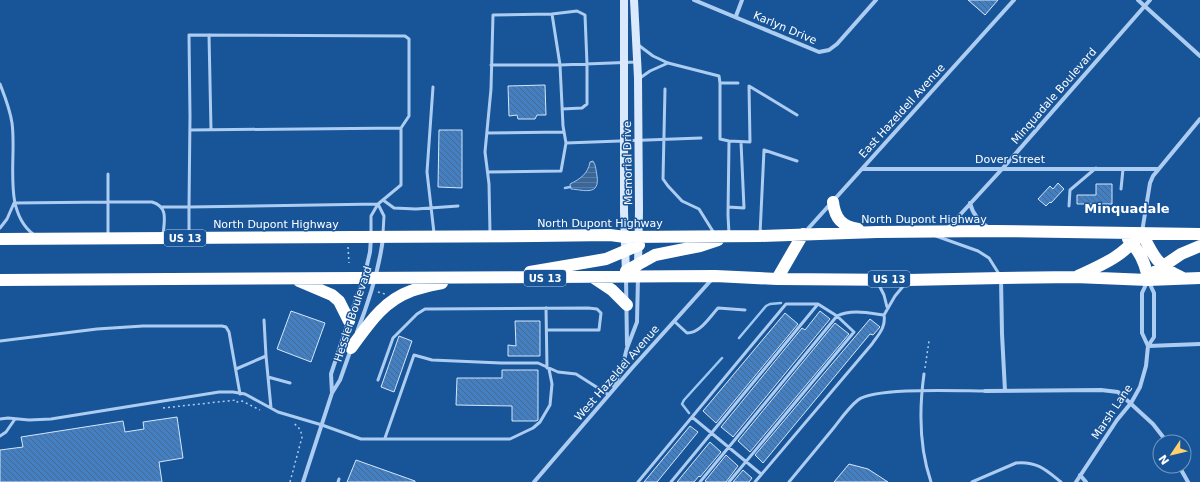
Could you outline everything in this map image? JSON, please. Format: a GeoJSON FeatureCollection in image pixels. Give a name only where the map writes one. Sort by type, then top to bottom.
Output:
{"type":"FeatureCollection","features":[{"type":"Feature","properties":{"kind":"highway"},"geometry":{"type":"LineString","coordinates":[[833,202],[838,220],[847,227],[877,232]]}},
{"type":"Feature","properties":{"kind":"highway","name":"North Dupont Highway"},"geometry":{"type":"LineString","coordinates":[[0,239],[610,235],[639,241],[716,236],[877,232],[1200,234]]}},
{"type":"Feature","properties":{"kind":"highway"},"geometry":{"type":"LineString","coordinates":[[1121,233],[1133,243],[1143,260],[1147,270],[1148,280]]}},
{"type":"Feature","properties":{"kind":"highway"},"geometry":{"type":"LineString","coordinates":[[1075,277],[1101,266],[1115,258],[1133,243],[1142,233],[1154,256],[1162,266],[1174,274],[1184,278]]}},
{"type":"Feature","properties":{"kind":"highway"},"geometry":{"type":"LineString","coordinates":[[777,279],[803,234]]}},
{"type":"Feature","properties":{"kind":"highway"},"geometry":{"type":"LineString","coordinates":[[630,275],[638,264],[655,256],[700,246],[729,236]]}},
{"type":"Feature","properties":{"kind":"highway"},"geometry":{"type":"LineString","coordinates":[[495,278],[606,259],[626,251],[639,241]]}},
{"type":"Feature","properties":{"kind":"highway"},"geometry":{"type":"LineString","coordinates":[[1148,280],[1162,266],[1186,252],[1200,246]]}},
{"type":"Feature","properties":{"kind":"highway","name":"US 13"},"geometry":{"type":"LineString","coordinates":[[0,280],[594,278],[630,275],[715,276],[777,279],[908,280],[1075,277],[1148,280],[1200,278]]}},
{"type":"Feature","properties":{"kind":"highway"},"geometry":{"type":"LineString","coordinates":[[293,278],[332,295],[339,301],[349,321]]}},
{"type":"Feature","properties":{"kind":"highway"},"geometry":{"type":"LineString","coordinates":[[351,348],[377,314],[392,300],[412,290],[464,278]]}},
{"type":"Feature","properties":{"kind":"highway"},"geometry":{"type":"LineString","coordinates":[[594,278],[612,290],[627,305]]}},
{"type":"Feature","properties":{"kind":"street","name":"Memorial Drive"},"geometry":{"type":"LineString","coordinates":[[610,394],[622,368],[627,348],[637,322],[625,237],[624,0]]}},
{"type":"Feature","properties":{"kind":"street","name":"Memorial Drive"},"geometry":{"type":"LineString","coordinates":[[634,0],[638,62],[638,264]]}},
{"type":"Feature","properties":{"kind":"street","name":"Karlyn Drive"},"geometry":{"type":"LineString","coordinates":[[694,0],[736,16],[818,52],[829,50],[837,44],[876,0]]}},
{"type":"Feature","properties":{"kind":"street"},"geometry":{"type":"LineString","coordinates":[[736,16],[742,0]]}},
{"type":"Feature","properties":{"kind":"street","name":"East Hazeldell Avenue"},"geometry":{"type":"LineString","coordinates":[[803,234],[1014,0]]}},
{"type":"Feature","properties":{"kind":"street"},"geometry":{"type":"LineString","coordinates":[[1138,0],[1200,56]]}},
{"type":"Feature","properties":{"kind":"street","name":"Minquadale Boulevard"},"geometry":{"type":"LineString","coordinates":[[944,232],[1150,0]]}},
{"type":"Feature","properties":{"kind":"street"},"geometry":{"type":"LineString","coordinates":[[1142,233],[1150,183],[1153,176],[1200,119]]}},
{"type":"Feature","properties":{"kind":"street","name":"Dover Street"},"geometry":{"type":"LineString","coordinates":[[862,169],[1158,169]]}},
{"type":"Feature","properties":{"kind":"street"},"geometry":{"type":"LineString","coordinates":[[970,203],[972,211],[976,217],[994,232]]}},
{"type":"Feature","properties":{"kind":"street","name":"Hessler Boulevard"},"geometry":{"type":"LineString","coordinates":[[332,393],[331,374],[358,293],[369,278],[377,237]]}},
{"type":"Feature","properties":{"kind":"street","name":"Hessler Boulevard"},"geometry":{"type":"LineString","coordinates":[[303,482],[332,393],[340,380],[369,300],[370,252],[377,237]]}},
{"type":"Feature","properties":{"kind":"street","name":"Memorial Drive"},"geometry":{"type":"LineString","coordinates":[[627,348],[627,305],[630,275]]}},
{"type":"Feature","properties":{"kind":"street","name":"West Hazeldel Avenue"},"geometry":{"type":"LineString","coordinates":[[534,482],[632,368],[715,276]]}},
{"type":"Feature","properties":{"kind":"street"},"geometry":{"type":"LineString","coordinates":[[1001,278],[1005,391]]}},
{"type":"Feature","properties":{"kind":"street","name":"Marsh Lane"},"geometry":{"type":"LineString","coordinates":[[1148,280],[1142,293],[1142,334],[1148,346]]}},
{"type":"Feature","properties":{"kind":"street","name":"Marsh Lane"},"geometry":{"type":"LineString","coordinates":[[1076,482],[1117,420],[1131,403],[1140,387],[1146,366],[1148,346],[1154,337],[1154,293],[1148,280]]}},
{"type":"Feature","properties":{"kind":"street"},"geometry":{"type":"LineString","coordinates":[[1148,346],[1200,344]]}},
{"type":"Feature","properties":{"kind":"street"},"geometry":{"type":"LineString","coordinates":[[985,391],[1101,390],[1118,392],[1153,424],[1161,434]]}},
{"type":"Feature","properties":{"kind":"street"},"geometry":{"type":"LineString","coordinates":[[1080,475],[1086,482]]}},
{"type":"Feature","properties":{"kind":"lane"},"geometry":{"type":"LineString","coordinates":[[490,236],[489,184],[485,152],[491,89],[493,15],[552,14],[577,11],[585,15],[587,64],[586,104],[582,108],[562,109]]}},
{"type":"Feature","properties":{"kind":"lane"},"geometry":{"type":"LineString","coordinates":[[488,172],[561,172],[566,143],[562,109],[560,65],[552,14]]}},
{"type":"Feature","properties":{"kind":"lane"},"geometry":{"type":"LineString","coordinates":[[189,238],[189,35],[406,36],[409,39],[409,116],[401,128],[401,185],[378,204],[371,216],[377,237]]}},
{"type":"Feature","properties":{"kind":"lane"},"geometry":{"type":"LineString","coordinates":[[210,35],[212,130]]}},
{"type":"Feature","properties":{"kind":"lane"},"geometry":{"type":"LineString","coordinates":[[636,42],[653,56],[668,63],[719,76],[720,139],[750,142],[749,86],[797,114]]}},
{"type":"Feature","properties":{"kind":"lane"},"geometry":{"type":"LineString","coordinates":[[491,65],[560,65],[638,62]]}},
{"type":"Feature","properties":{"kind":"lane"},"geometry":{"type":"LineString","coordinates":[[638,80],[650,71],[668,63]]}},
{"type":"Feature","properties":{"kind":"lane"},"geometry":{"type":"LineString","coordinates":[[720,83],[738,83]]}},
{"type":"Feature","properties":{"kind":"lane"},"geometry":{"type":"LineString","coordinates":[[0,84],[12,124],[14,203],[25,226],[40,239]]}},
{"type":"Feature","properties":{"kind":"lane"},"geometry":{"type":"LineString","coordinates":[[433,87],[427,172],[434,237]]}},
{"type":"Feature","properties":{"kind":"lane"},"geometry":{"type":"LineString","coordinates":[[665,89],[663,179],[682,201],[699,209],[716,236]]}},
{"type":"Feature","properties":{"kind":"lane"},"geometry":{"type":"LineString","coordinates":[[190,130],[401,128]]}},
{"type":"Feature","properties":{"kind":"lane"},"geometry":{"type":"LineString","coordinates":[[487,133],[564,132]]}},
{"type":"Feature","properties":{"kind":"lane"},"geometry":{"type":"LineString","coordinates":[[566,143],[700,138]]}},
{"type":"Feature","properties":{"kind":"lane"},"geometry":{"type":"LineString","coordinates":[[729,141],[729,236]]}},
{"type":"Feature","properties":{"kind":"lane"},"geometry":{"type":"LineString","coordinates":[[728,207],[744,208],[741,142]]}},
{"type":"Feature","properties":{"kind":"lane"},"geometry":{"type":"LineString","coordinates":[[760,236],[764,150],[797,161]]}},
{"type":"Feature","properties":{"kind":"lane"},"geometry":{"type":"LineString","coordinates":[[1069,206],[1070,190],[1096,168]]}},
{"type":"Feature","properties":{"kind":"lane"},"geometry":{"type":"LineString","coordinates":[[1121,188],[1123,169]]}},
{"type":"Feature","properties":{"kind":"lane"},"geometry":{"type":"LineString","coordinates":[[108,174],[108,238]]}},
{"type":"Feature","properties":{"kind":"lane"},"geometry":{"type":"LineString","coordinates":[[383,200],[394,208],[416,209],[458,206]]}},
{"type":"Feature","properties":{"kind":"lane"},"geometry":{"type":"LineString","coordinates":[[14,203],[152,202],[158,204],[164,212],[163,238]]}},
{"type":"Feature","properties":{"kind":"lane"},"geometry":{"type":"LineString","coordinates":[[0,228],[8,219],[14,203]]}},
{"type":"Feature","properties":{"kind":"lane"},"geometry":{"type":"LineString","coordinates":[[162,208],[378,204]]}},
{"type":"Feature","properties":{"kind":"lane"},"geometry":{"type":"LineString","coordinates":[[377,237],[384,216],[378,204]]}},
{"type":"Feature","properties":{"kind":"lane"},"geometry":{"type":"LineString","coordinates":[[919,232],[945,239],[978,251],[989,258],[996,266],[1001,278]]}},
{"type":"Feature","properties":{"kind":"lane"},"geometry":{"type":"LineString","coordinates":[[876,279],[884,295],[887,308]]}},
{"type":"Feature","properties":{"kind":"lane"},"geometry":{"type":"LineString","coordinates":[[755,482],[872,344],[883,328],[885,322],[884,315],[887,308],[908,280]]}},
{"type":"Feature","properties":{"kind":"lane"},"geometry":{"type":"LineString","coordinates":[[638,482],[786,304],[818,304],[837,316],[854,332],[729,482]]}},
{"type":"Feature","properties":{"kind":"lane"},"geometry":{"type":"LineString","coordinates":[[671,482],[818,304]]}},
{"type":"Feature","properties":{"kind":"lane"},"geometry":{"type":"LineString","coordinates":[[0,419],[51,419],[220,392],[233,392],[245,394],[278,412],[322,425],[361,439],[510,439],[533,428],[540,422],[550,405],[552,384],[548,368],[546,308]]}},
{"type":"Feature","properties":{"kind":"lane"},"geometry":{"type":"LineString","coordinates":[[674,322],[687,333],[693,333],[703,325],[718,308],[746,310]]}},
{"type":"Feature","properties":{"kind":"lane"},"geometry":{"type":"LineString","coordinates":[[378,380],[393,338],[417,314],[425,309],[597,309],[601,313],[599,330],[547,330]]}},
{"type":"Feature","properties":{"kind":"lane"},"geometry":{"type":"LineString","coordinates":[[700,482],[837,316],[844,313],[863,312],[884,315]]}},
{"type":"Feature","properties":{"kind":"lane"},"geometry":{"type":"LineString","coordinates":[[264,320],[271,408]]}},
{"type":"Feature","properties":{"kind":"lane"},"geometry":{"type":"LineString","coordinates":[[0,341],[99,329],[143,326],[222,326],[226,327],[229,332],[240,394]]}},
{"type":"Feature","properties":{"kind":"lane"},"geometry":{"type":"LineString","coordinates":[[385,438],[414,355],[432,360],[538,363],[558,372],[576,374],[610,394]]}},
{"type":"Feature","properties":{"kind":"lane"},"geometry":{"type":"LineString","coordinates":[[236,369],[266,356]]}},
{"type":"Feature","properties":{"kind":"lane"},"geometry":{"type":"LineString","coordinates":[[924,374],[920,437],[931,482]]}},
{"type":"Feature","properties":{"kind":"lane"},"geometry":{"type":"LineString","coordinates":[[268,377],[290,383]]}},
{"type":"Feature","properties":{"kind":"lane"},"geometry":{"type":"LineString","coordinates":[[789,482],[848,410],[859,399],[870,394],[922,391],[985,391]]}},
{"type":"Feature","properties":{"kind":"lane"},"geometry":{"type":"LineString","coordinates":[[692,417],[761,474]]}},
{"type":"Feature","properties":{"kind":"lane"},"geometry":{"type":"LineString","coordinates":[[0,436],[6,432],[15,419]]}},
{"type":"Feature","properties":{"kind":"lane"},"geometry":{"type":"LineString","coordinates":[[972,482],[1016,463],[1024,462],[1036,464],[1061,482]]}},
{"type":"Feature","properties":{"kind":"path"},"geometry":{"type":"LineString","coordinates":[[348,246],[349,263]]}},
{"type":"Feature","properties":{"kind":"path"},"geometry":{"type":"LineString","coordinates":[[924,374],[929,341]]}},
{"type":"Feature","properties":{"kind":"path"},"geometry":{"type":"LineString","coordinates":[[158,408],[236,400],[237,402],[242,401],[263,411]]}},
{"type":"Feature","properties":{"kind":"path"},"geometry":{"type":"LineString","coordinates":[[290,482],[302,437],[298,426],[291,422]]}},
{"type":"Feature","properties":{"kind":"water"},"geometry":{"type":"Polygon","coordinates":[[[593,161],[597,176],[596,187],[586,191],[571,189],[570,184],[583,176],[590,162],[593,161]]]}},
{"type":"Feature","properties":{"kind":"building"},"geometry":{"type":"Polygon","coordinates":[[[968,0],[998,0],[985,15],[968,0]]]}},
{"type":"Feature","properties":{"kind":"building"},"geometry":{"type":"Polygon","coordinates":[[[545,85],[546,115],[537,115],[535,119],[518,119],[517,115],[509,116],[508,86],[545,85]]]}},
{"type":"Feature","properties":{"kind":"building"},"geometry":{"type":"Polygon","coordinates":[[[439,130],[462,130],[462,188],[438,187],[439,130]]]}},
{"type":"Feature","properties":{"kind":"building"},"geometry":{"type":"Polygon","coordinates":[[[1058,183],[1064,189],[1051,203],[1050,202],[1046,206],[1038,199],[1050,186],[1053,189],[1058,183]]]}},
{"type":"Feature","properties":{"kind":"building"},"geometry":{"type":"Polygon","coordinates":[[[1096,184],[1112,184],[1112,204],[1077,204],[1077,195],[1096,195],[1096,184]]]}},
{"type":"Feature","properties":{"kind":"building"},"geometry":{"type":"Polygon","coordinates":[[[291,311],[325,323],[311,362],[277,349],[291,311]]]}},
{"type":"Feature","properties":{"kind":"building"},"geometry":{"type":"Polygon","coordinates":[[[820,311],[830,319],[733,437],[721,427],[802,328],[805,330],[820,311]]]}},
{"type":"Feature","properties":{"kind":"building"},"geometry":{"type":"Polygon","coordinates":[[[785,313],[798,324],[716,423],[703,411],[785,313]]]}},
{"type":"Feature","properties":{"kind":"building"},"geometry":{"type":"Polygon","coordinates":[[[870,319],[880,327],[873,335],[870,334],[763,463],[755,455],[870,319]]]}},
{"type":"Feature","properties":{"kind":"building"},"geometry":{"type":"Polygon","coordinates":[[[515,321],[540,321],[540,356],[508,356],[508,345],[516,346],[515,321]]]}},
{"type":"Feature","properties":{"kind":"building"},"geometry":{"type":"Polygon","coordinates":[[[835,323],[849,334],[750,452],[738,441],[835,323]]]}},
{"type":"Feature","properties":{"kind":"building"},"geometry":{"type":"Polygon","coordinates":[[[399,336],[412,341],[394,392],[381,387],[399,336]]]}},
{"type":"Feature","properties":{"kind":"building"},"geometry":{"type":"Polygon","coordinates":[[[502,370],[538,370],[538,420],[512,421],[512,406],[456,405],[457,378],[502,378],[502,370]]]}},
{"type":"Feature","properties":{"kind":"building"},"geometry":{"type":"Polygon","coordinates":[[[177,417],[183,458],[159,462],[162,482],[0,482],[0,450],[23,447],[21,437],[123,421],[125,432],[144,429],[143,422],[177,417]]]}},
{"type":"Feature","properties":{"kind":"building"},"geometry":{"type":"Polygon","coordinates":[[[690,426],[698,432],[657,482],[644,482],[690,426]]]}},
{"type":"Feature","properties":{"kind":"building"},"geometry":{"type":"Polygon","coordinates":[[[710,442],[721,452],[694,482],[677,482],[710,442]]]}},
{"type":"Feature","properties":{"kind":"building"},"geometry":{"type":"Polygon","coordinates":[[[726,455],[738,466],[726,482],[705,481],[726,455]]]}},
{"type":"Feature","properties":{"kind":"building"},"geometry":{"type":"Polygon","coordinates":[[[356,460],[415,481],[415,482],[347,482],[356,460]]]}},
{"type":"Feature","properties":{"kind":"building"},"geometry":{"type":"Polygon","coordinates":[[[849,464],[868,469],[888,482],[834,482],[849,464]]]}},
{"type":"Feature","properties":{"kind":"building"},"geometry":{"type":"Polygon","coordinates":[[[743,470],[752,478],[749,482],[733,482],[743,470]]]}},
{"type":"Feature","properties":{"kind":"waterway"},"geometry":{"type":"LineString","coordinates":[[565,188],[570,187]]}},
{"type":"Feature","properties":{"kind":"waterway"},"geometry":{"type":"LineString","coordinates":[[739,338],[766,306],[781,303]]}},
{"type":"Feature","properties":{"kind":"waterway"},"geometry":{"type":"LineString","coordinates":[[689,413],[682,404],[684,400],[722,358]]}},
{"type":"Feature","properties":{"kind":"district","name":"Minquadale"},"geometry":{"type":"Point","coordinates":[1127,208]}}]}
